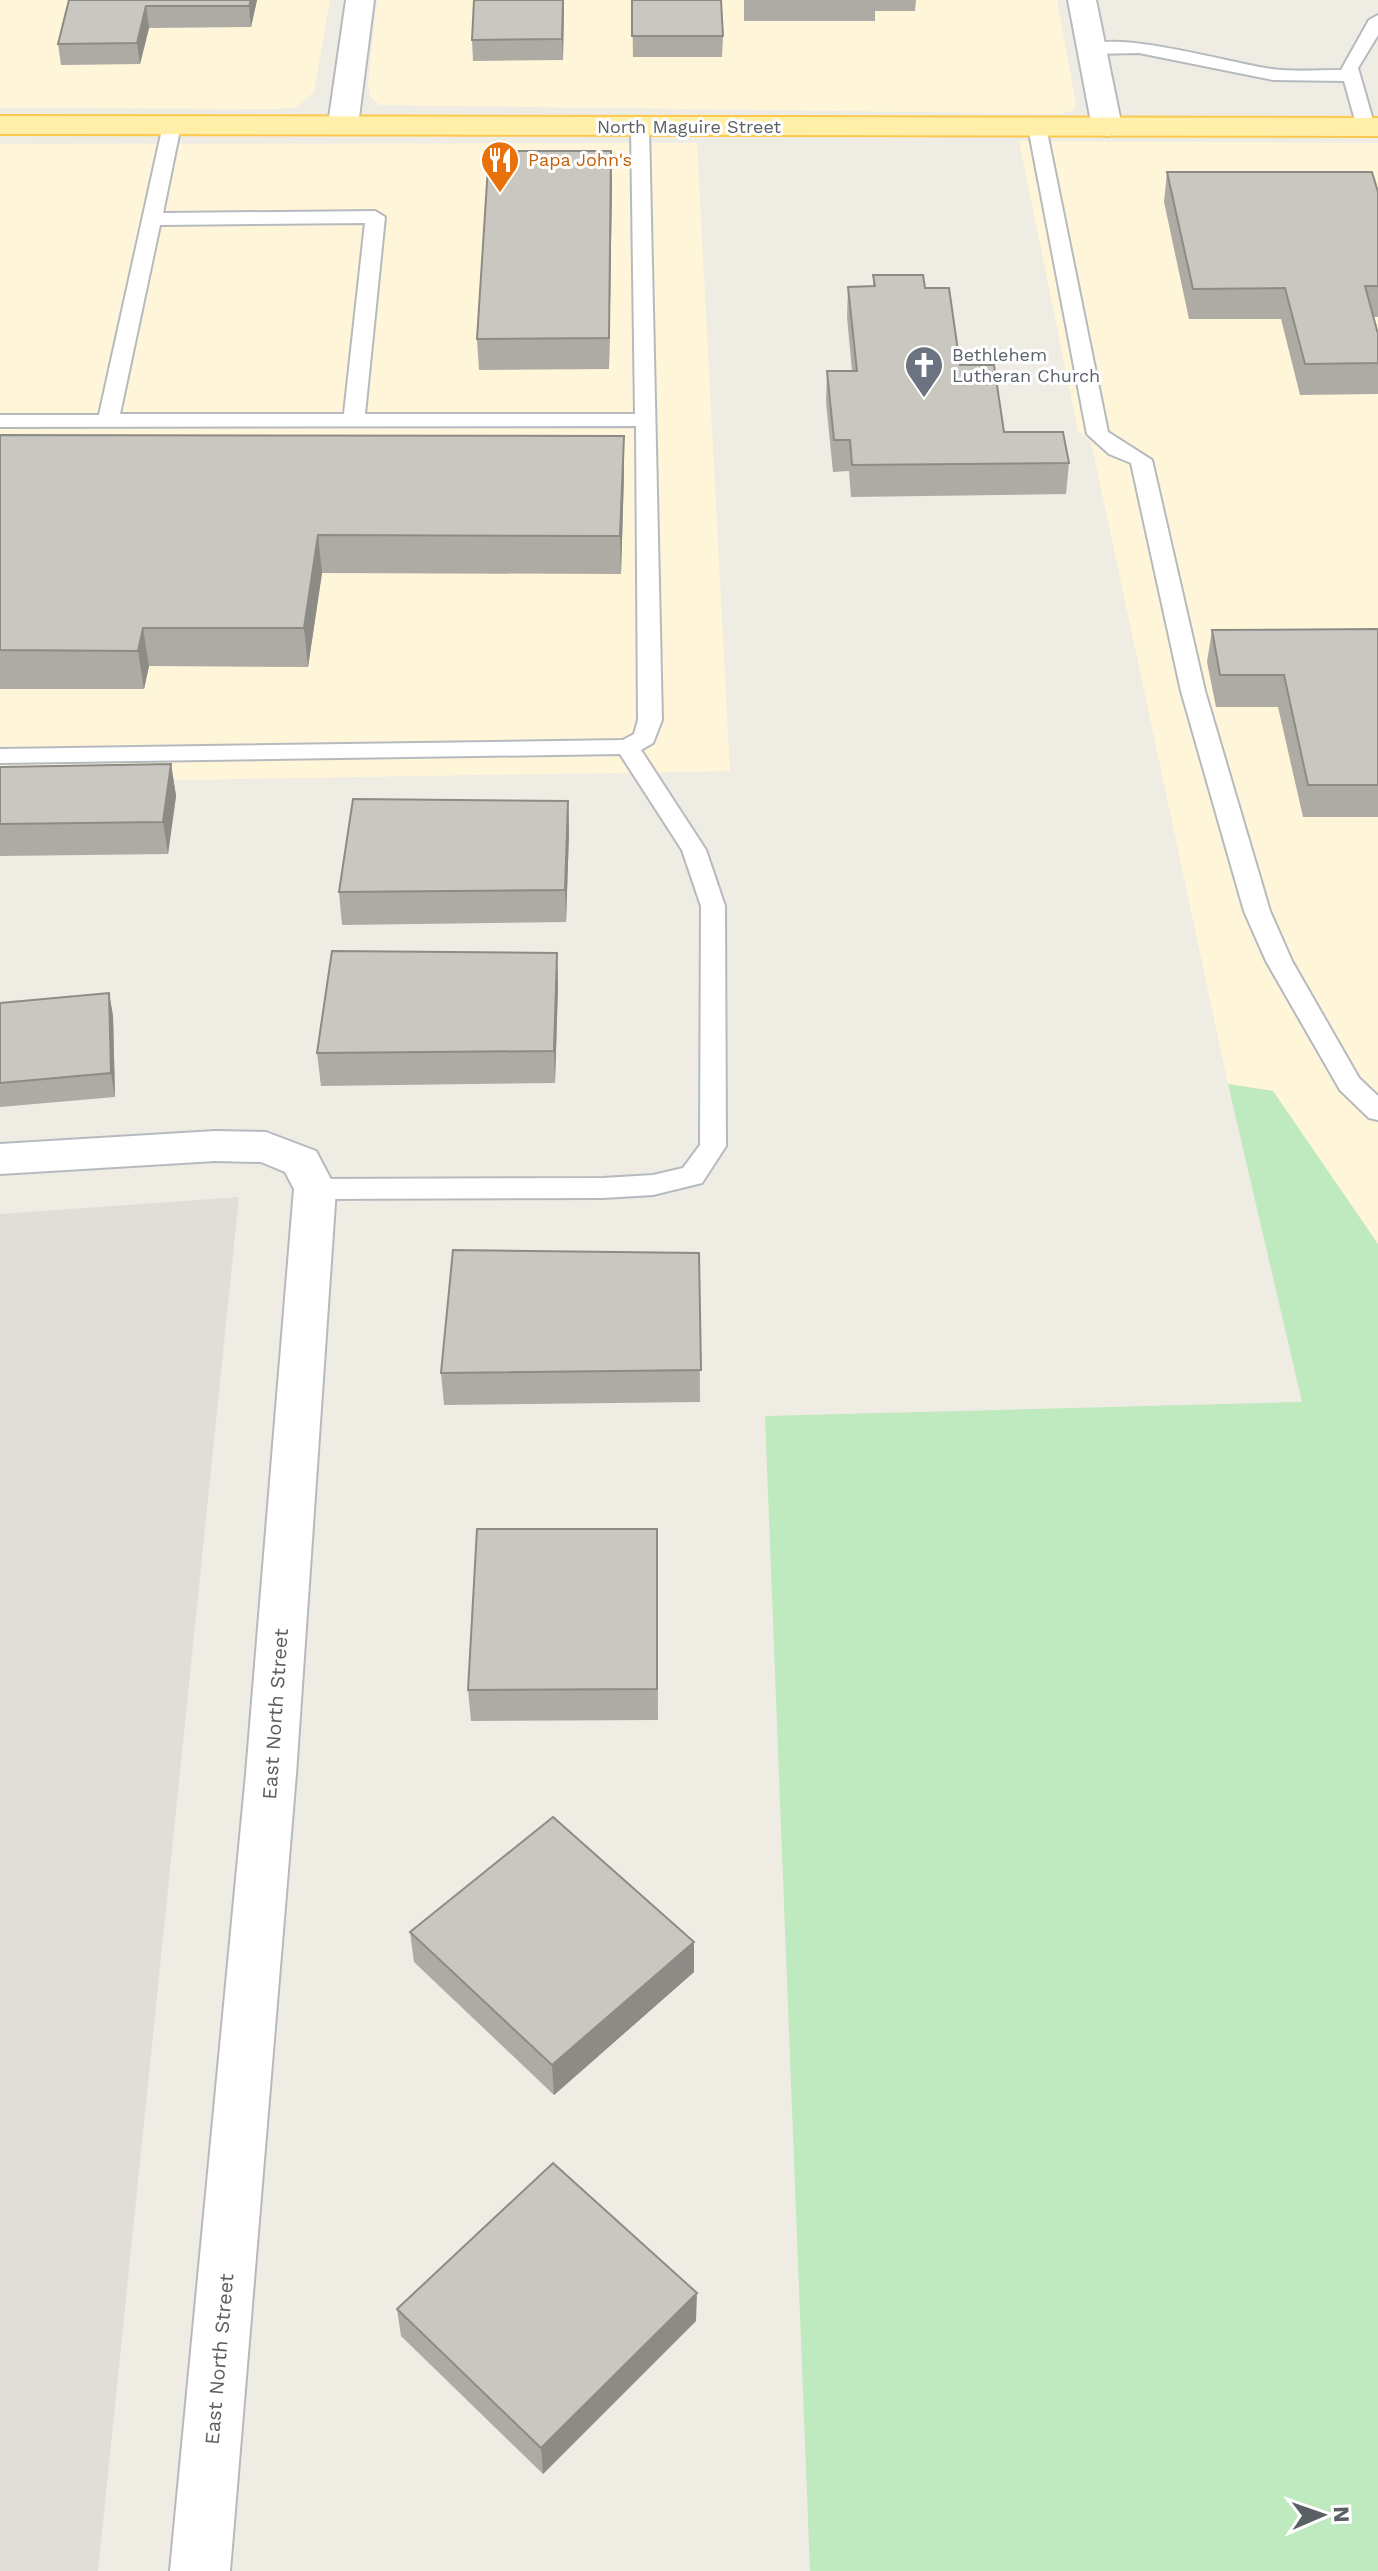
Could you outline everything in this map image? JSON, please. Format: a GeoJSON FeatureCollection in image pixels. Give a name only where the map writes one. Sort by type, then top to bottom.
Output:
{"type":"FeatureCollection","features":[{"type":"Feature","properties":{"kind":"main road","name":"North Maguire Street"},"geometry":{"type":"LineString","coordinates":[[0,125],[1372,127]]}},
{"type":"Feature","properties":{"kind":"street"},"geometry":{"type":"LineString","coordinates":[[343,125],[360,0]]}},
{"type":"Feature","properties":{"kind":"street"},"geometry":{"type":"LineString","coordinates":[[1082,0],[1107,127]]}},
{"type":"Feature","properties":{"kind":"street"},"geometry":{"type":"LineString","coordinates":[[0,1159],[215,1146],[266,1147],[301,1162],[315,1189]]}},
{"type":"Feature","properties":{"kind":"street","name":"East North Street"},"geometry":{"type":"LineString","coordinates":[[200,2571],[271,1774],[315,1189]]}},
{"type":"Feature","properties":{"kind":"lane"},"geometry":{"type":"LineString","coordinates":[[1372,127],[1349,68],[1378,20]]}},
{"type":"Feature","properties":{"kind":"lane"},"geometry":{"type":"LineString","coordinates":[[1092,49],[1139,48],[1273,75],[1351,76]]}},
{"type":"Feature","properties":{"kind":"lane"},"geometry":{"type":"LineString","coordinates":[[108,421],[172,125]]}},
{"type":"Feature","properties":{"kind":"lane"},"geometry":{"type":"LineString","coordinates":[[0,756],[627,747],[645,738],[650,720],[640,127]]}},
{"type":"Feature","properties":{"kind":"lane"},"geometry":{"type":"LineString","coordinates":[[1037,127],[1098,434],[1117,449],[1141,460],[1193,691],[1257,911],[1279,961],[1349,1084],[1378,1111]]}},
{"type":"Feature","properties":{"kind":"lane"},"geometry":{"type":"LineString","coordinates":[[152,219],[375,217],[354,421]]}},
{"type":"Feature","properties":{"kind":"lane"},"geometry":{"type":"LineString","coordinates":[[0,421],[646,420]]}},
{"type":"Feature","properties":{"kind":"lane"},"geometry":{"type":"LineString","coordinates":[[315,1189],[603,1188],[653,1185],[692,1176],[713,1146],[713,906],[694,850],[627,747]]}},
{"type":"Feature","properties":{"kind":"shaded area"},"geometry":{"type":"Polygon","coordinates":[[[0,0],[330,0],[314,92],[297,107],[279,109],[0,108],[0,0]]]}},
{"type":"Feature","properties":{"kind":"shaded area"},"geometry":{"type":"Polygon","coordinates":[[[377,0],[1057,0],[1076,104],[1073,111],[1060,114],[380,105],[370,97],[368,84],[377,0]]]}},
{"type":"Feature","properties":{"kind":"shaded area"},"geometry":{"type":"Polygon","coordinates":[[[1019,141],[1378,143],[1378,1244],[1273,1091],[1228,1084],[1091,442],[1078,431],[1019,141]]]}},
{"type":"Feature","properties":{"kind":"shaded area"},"geometry":{"type":"Polygon","coordinates":[[[697,143],[730,771],[0,783],[0,144],[697,143]]]}},
{"type":"Feature","properties":{"kind":"shaded area"},"geometry":{"type":"Polygon","coordinates":[[[239,1197],[98,2571],[0,2571],[0,1214],[239,1197]]]}},
{"type":"Feature","properties":{"kind":"green space"},"geometry":{"type":"Polygon","coordinates":[[[1228,1084],[1273,1091],[1378,1244],[1378,2571],[810,2571],[765,1416],[1302,1402],[1228,1084]]]}},
{"type":"Feature","properties":{"kind":"building"},"geometry":{"type":"Polygon","coordinates":[[[69,0],[251,0],[249,6],[146,6],[137,43],[58,44],[69,0]]]}},
{"type":"Feature","properties":{"kind":"building"},"geometry":{"type":"Polygon","coordinates":[[[474,0],[563,0],[562,39],[472,40],[474,0]]]}},
{"type":"Feature","properties":{"kind":"building"},"geometry":{"type":"Polygon","coordinates":[[[632,0],[721,0],[723,36],[632,36],[632,0]]]}},
{"type":"Feature","properties":{"kind":"building"},"geometry":{"type":"Polygon","coordinates":[[[489,151],[611,151],[609,338],[477,339],[489,151]]]}},
{"type":"Feature","properties":{"kind":"building"},"geometry":{"type":"Polygon","coordinates":[[[1167,172],[1372,172],[1378,192],[1378,286],[1365,286],[1378,334],[1378,363],[1305,364],[1285,288],[1193,289],[1167,172]]]}},
{"type":"Feature","properties":{"kind":"building","name":"Bethlehem Lutheran Church"},"geometry":{"type":"Polygon","coordinates":[[[873,275],[923,275],[925,288],[949,288],[960,365],[994,365],[1004,432],[1063,432],[1069,463],[852,465],[850,440],[834,440],[827,371],[857,371],[848,287],[875,286],[873,275]]]}},
{"type":"Feature","properties":{"kind":"building"},"geometry":{"type":"Polygon","coordinates":[[[0,435],[624,436],[620,536],[318,535],[304,628],[143,628],[138,651],[0,650],[0,435]]]}},
{"type":"Feature","properties":{"kind":"building"},"geometry":{"type":"Polygon","coordinates":[[[1378,629],[1378,785],[1308,785],[1284,675],[1220,675],[1212,630],[1378,629]]]}},
{"type":"Feature","properties":{"kind":"building"},"geometry":{"type":"Polygon","coordinates":[[[171,764],[163,822],[0,824],[0,767],[171,764]]]}},
{"type":"Feature","properties":{"kind":"building"},"geometry":{"type":"Polygon","coordinates":[[[353,799],[568,801],[565,890],[339,892],[353,799]]]}},
{"type":"Feature","properties":{"kind":"building"},"geometry":{"type":"Polygon","coordinates":[[[332,951],[557,953],[554,1051],[317,1053],[332,951]]]}},
{"type":"Feature","properties":{"kind":"building"},"geometry":{"type":"Polygon","coordinates":[[[109,993],[111,1073],[0,1083],[0,1003],[109,993]]]}},
{"type":"Feature","properties":{"kind":"building"},"geometry":{"type":"Polygon","coordinates":[[[453,1250],[699,1253],[701,1370],[441,1373],[453,1250]]]}},
{"type":"Feature","properties":{"kind":"building"},"geometry":{"type":"Polygon","coordinates":[[[477,1529],[657,1529],[657,1689],[468,1690],[477,1529]]]}},
{"type":"Feature","properties":{"kind":"building"},"geometry":{"type":"Polygon","coordinates":[[[553,1817],[694,1942],[552,2065],[410,1932],[553,1817]]]}},
{"type":"Feature","properties":{"kind":"building"},"geometry":{"type":"Polygon","coordinates":[[[553,2163],[697,2293],[541,2448],[397,2309],[553,2163]]]}},
{"type":"Feature","properties":{"kind":"place","name":"Papa John's"},"geometry":{"type":"Point","coordinates":[500,194]}},
{"type":"Feature","properties":{"kind":"place","name":"Bethlehem Lutheran Church"},"geometry":{"type":"Point","coordinates":[924,399]}}]}
